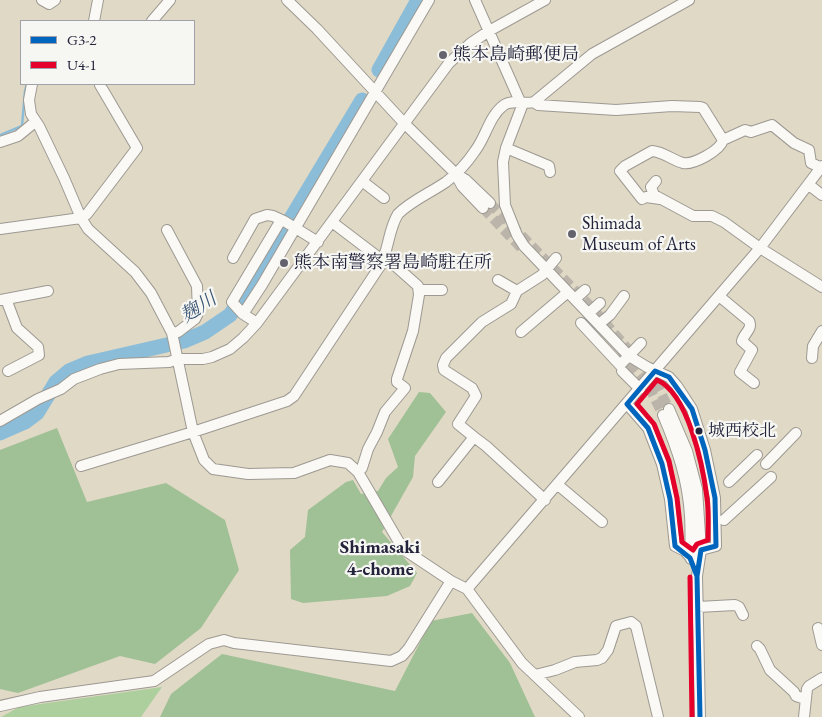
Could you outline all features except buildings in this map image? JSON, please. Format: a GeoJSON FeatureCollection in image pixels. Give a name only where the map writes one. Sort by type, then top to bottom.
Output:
{"type":"FeatureCollection","features":[{"type":"Feature","properties":{"kind":"street"},"geometry":{"type":"LineString","coordinates":[[42,0],[49,4],[55,0]]}},
{"type":"Feature","properties":{"kind":"street"},"geometry":{"type":"LineString","coordinates":[[94,20],[98,0]]}},
{"type":"Feature","properties":{"kind":"street"},"geometry":{"type":"LineString","coordinates":[[153,20],[170,0]]}},
{"type":"Feature","properties":{"kind":"street"},"geometry":{"type":"LineString","coordinates":[[287,0],[317,29],[404,123],[456,174],[466,180],[486,205]]}},
{"type":"Feature","properties":{"kind":"street"},"geometry":{"type":"LineString","coordinates":[[239,310],[295,227],[429,0]]}},
{"type":"Feature","properties":{"kind":"street"},"geometry":{"type":"LineString","coordinates":[[475,0],[521,102],[522,110],[506,148],[503,162],[505,205],[520,241],[546,270],[629,356],[669,377],[692,409],[705,450],[715,498],[716,546],[701,550]]}},
{"type":"Feature","properties":{"kind":"street"},"geometry":{"type":"LineString","coordinates":[[0,421],[38,399],[61,390],[74,379],[109,366],[169,362],[178,359],[203,359],[230,349],[256,323],[318,242],[449,63],[471,43],[489,31],[545,0]]}},
{"type":"Feature","properties":{"kind":"street"},"geometry":{"type":"LineString","coordinates":[[534,102],[592,54],[689,0]]}},
{"type":"Feature","properties":{"kind":"street"},"geometry":{"type":"LineString","coordinates":[[32,85],[29,100],[31,114],[64,178],[81,218],[88,229],[135,272],[152,293],[172,335],[193,432],[204,460],[213,469],[248,474],[294,473],[330,460],[348,464],[358,472],[403,549],[451,581],[468,589],[522,663],[579,717]]}},
{"type":"Feature","properties":{"kind":"street"},"geometry":{"type":"LineString","coordinates":[[0,229],[81,218],[87,214],[137,148],[100,85]]}},
{"type":"Feature","properties":{"kind":"street"},"geometry":{"type":"LineString","coordinates":[[81,466],[193,432],[287,401],[294,396],[383,259],[393,222],[398,214],[456,174],[477,150],[493,116],[510,102],[534,102],[538,105],[616,110],[700,106],[723,140]]}},
{"type":"Feature","properties":{"kind":"street"},"geometry":{"type":"LineString","coordinates":[[0,142],[18,136],[36,122]]}},
{"type":"Feature","properties":{"kind":"street"},"geometry":{"type":"LineString","coordinates":[[468,589],[760,248],[821,167],[812,163],[808,150],[772,125],[751,132],[745,130],[723,140],[722,144],[715,151],[705,157],[688,163],[652,151],[625,166],[620,172],[642,199],[646,197],[661,199]]}},
{"type":"Feature","properties":{"kind":"street"},"geometry":{"type":"LineString","coordinates":[[506,148],[549,166],[550,172]]}},
{"type":"Feature","properties":{"kind":"street"},"geometry":{"type":"LineString","coordinates":[[362,181],[384,198]]}},
{"type":"Feature","properties":{"kind":"street"},"geometry":{"type":"LineString","coordinates":[[656,182],[651,187],[652,191],[661,199],[672,203],[693,216],[712,216],[718,219],[822,287]]}},
{"type":"Feature","properties":{"kind":"street"},"geometry":{"type":"LineString","coordinates":[[807,186],[822,195]]}},
{"type":"Feature","properties":{"kind":"street"},"geometry":{"type":"LineString","coordinates":[[233,258],[255,219],[267,215],[283,220],[318,242]]}},
{"type":"Feature","properties":{"kind":"street"},"geometry":{"type":"LineString","coordinates":[[256,323],[232,302],[283,220]]}},
{"type":"Feature","properties":{"kind":"street"},"geometry":{"type":"LineString","coordinates":[[332,222],[383,259],[391,262],[415,283],[419,290],[413,331],[397,379],[397,382],[405,388],[385,412],[368,449],[362,468],[358,472]]}},
{"type":"Feature","properties":{"kind":"street"},"geometry":{"type":"LineString","coordinates":[[167,230],[198,286],[198,313],[195,319],[172,335]]}},
{"type":"Feature","properties":{"kind":"street"},"geometry":{"type":"LineString","coordinates":[[545,500],[486,446],[458,424],[476,396],[472,388],[444,370],[443,365],[446,358],[482,322],[511,304],[518,291],[542,275],[556,258]]}},
{"type":"Feature","properties":{"kind":"street"},"geometry":{"type":"LineString","coordinates":[[498,280],[513,290],[518,291]]}},
{"type":"Feature","properties":{"kind":"street"},"geometry":{"type":"LineString","coordinates":[[419,290],[442,290]]}},
{"type":"Feature","properties":{"kind":"street"},"geometry":{"type":"LineString","coordinates":[[520,332],[572,296],[585,290]]}},
{"type":"Feature","properties":{"kind":"street"},"geometry":{"type":"LineString","coordinates":[[8,371],[40,355],[38,347],[17,328],[3,299],[48,291]]}},
{"type":"Feature","properties":{"kind":"street"},"geometry":{"type":"LineString","coordinates":[[599,324],[610,315],[624,296]]}},
{"type":"Feature","properties":{"kind":"street"},"geometry":{"type":"LineString","coordinates":[[719,296],[751,324],[742,340],[752,350],[740,372],[754,383]]}},
{"type":"Feature","properties":{"kind":"street"},"geometry":{"type":"LineString","coordinates":[[588,313],[600,304]]}},
{"type":"Feature","properties":{"kind":"street"},"geometry":{"type":"LineString","coordinates":[[581,323],[620,365],[640,344]]}},
{"type":"Feature","properties":{"kind":"street"},"geometry":{"type":"LineString","coordinates":[[812,358],[813,346],[822,331]]}},
{"type":"Feature","properties":{"kind":"street"},"geometry":{"type":"LineString","coordinates":[[622,371],[640,389]]}},
{"type":"Feature","properties":{"kind":"street"},"geometry":{"type":"LineString","coordinates":[[627,404],[648,428],[662,464],[670,499],[676,546],[685,551],[691,558]]}},
{"type":"Feature","properties":{"kind":"street"},"geometry":{"type":"LineString","coordinates":[[697,576],[691,558],[687,489],[666,412],[687,451],[697,489],[701,550],[697,576],[700,717]]}},
{"type":"Feature","properties":{"kind":"street"},"geometry":{"type":"LineString","coordinates":[[766,464],[796,433]]}},
{"type":"Feature","properties":{"kind":"street"},"geometry":{"type":"LineString","coordinates":[[438,482],[474,437]]}},
{"type":"Feature","properties":{"kind":"street"},"geometry":{"type":"LineString","coordinates":[[729,482],[756,455]]}},
{"type":"Feature","properties":{"kind":"street"},"geometry":{"type":"LineString","coordinates":[[724,520],[771,478]]}},
{"type":"Feature","properties":{"kind":"street"},"geometry":{"type":"LineString","coordinates":[[558,485],[602,522]]}},
{"type":"Feature","properties":{"kind":"street"},"geometry":{"type":"LineString","coordinates":[[0,706],[40,697],[154,681],[209,644],[224,640],[234,643],[391,661],[402,656],[409,648],[451,581]]}},
{"type":"Feature","properties":{"kind":"street"},"geometry":{"type":"LineString","coordinates":[[698,607],[735,606],[739,607],[743,615]]}},
{"type":"Feature","properties":{"kind":"street"},"geometry":{"type":"LineString","coordinates":[[535,675],[575,662],[602,658],[608,650],[616,626],[631,622],[636,626],[658,717]]}},
{"type":"Feature","properties":{"kind":"street"},"geometry":{"type":"LineString","coordinates":[[818,628],[822,645]]}},
{"type":"Feature","properties":{"kind":"street"},"geometry":{"type":"LineString","coordinates":[[757,646],[773,674],[794,692],[796,696],[805,699]]}},
{"type":"Feature","properties":{"kind":"street"},"geometry":{"type":"LineString","coordinates":[[804,717],[805,699],[809,686],[822,678]]}},
{"type":"Feature","properties":{"kind":"green space"},"geometry":{"type":"Polygon","coordinates":[[[419,392],[430,393],[446,412],[415,456],[413,477],[382,532],[417,573],[410,586],[387,596],[303,603],[291,599],[290,550],[305,537],[308,510],[346,482],[353,480],[361,494],[378,491],[386,478],[398,467],[388,439],[419,392]]]}},
{"type":"Feature","properties":{"kind":"green space"},"geometry":{"type":"Polygon","coordinates":[[[57,428],[87,502],[166,483],[225,520],[239,570],[201,628],[155,664],[120,656],[18,693],[0,689],[0,450],[57,428]]]}},
{"type":"Feature","properties":{"kind":"green space"},"geometry":{"type":"Polygon","coordinates":[[[472,613],[510,663],[535,717],[160,717],[171,694],[222,654],[395,691],[431,621],[472,613]]]}},
{"type":"Feature","properties":{"kind":"green space"},"geometry":{"type":"Polygon","coordinates":[[[162,687],[141,717],[1,717],[19,707],[162,687]]]}},
{"type":"Feature","properties":{"kind":"waterway","name":"麹川"},"geometry":{"type":"LineString","coordinates":[[379,70],[418,0]]}},
{"type":"Feature","properties":{"kind":"waterway"},"geometry":{"type":"LineString","coordinates":[[0,135],[22,126],[27,85]]}},
{"type":"Feature","properties":{"kind":"waterway","name":"麹川"},"geometry":{"type":"LineString","coordinates":[[0,433],[25,422],[37,413],[56,382],[69,371],[88,363],[184,341],[205,332],[230,315],[246,293],[362,100]]}},
{"type":"Feature","properties":{"kind":"tunnel"},"geometry":{"type":"LineString","coordinates":[[490,203],[595,311],[633,355]]}},
{"type":"Feature","properties":{"kind":"tunnel"},"geometry":{"type":"LineString","coordinates":[[483,208],[524,251]]}},
{"type":"Feature","properties":{"kind":"tunnel"},"geometry":{"type":"LineString","coordinates":[[620,352],[649,387],[663,415]]}},
{"type":"Feature","properties":{"kind":"tunnel"},"geometry":{"type":"LineString","coordinates":[[646,370],[655,381],[669,409]]}},
{"type":"Feature","properties":{"kind":"transit line","name":"G3-2"},"geometry":{"type":"LineString","coordinates":[[655,371],[669,377],[692,409],[705,450],[715,498],[716,546],[701,550],[697,576],[690,558],[675,546],[670,499],[662,464],[648,428],[627,404],[655,371]]}},
{"type":"Feature","properties":{"kind":"transit line","name":"U4-1"},"geometry":{"type":"LineString","coordinates":[[657,380],[668,387],[677,399],[692,432],[702,468],[708,503],[708,540],[697,544],[693,550],[682,542],[677,498],[669,461],[654,424],[637,404],[657,380]]}},
{"type":"Feature","properties":{"kind":"transit line","name":"G3-2"},"geometry":{"type":"LineString","coordinates":[[697,576],[700,717]]}},
{"type":"Feature","properties":{"kind":"transit line","name":"U4-1"},"geometry":{"type":"LineString","coordinates":[[690,577],[692,717]]}},
{"type":"Feature","properties":{"kind":"place","name":"熊本島崎郵便局"},"geometry":{"type":"Point","coordinates":[443,55]}},
{"type":"Feature","properties":{"kind":"place","name":"Shimada Museum of Arts"},"geometry":{"type":"Point","coordinates":[572,234]}},
{"type":"Feature","properties":{"kind":"place","name":"熊本南警察署島崎駐在所"},"geometry":{"type":"Point","coordinates":[284,263]}},
{"type":"Feature","properties":{"kind":"place","name":"城西校北"},"geometry":{"type":"Point","coordinates":[699,431]}},
{"type":"Feature","properties":{"kind":"district","name":"Shimasaki 4-chome"},"geometry":{"type":"Point","coordinates":[380,559]}}]}
